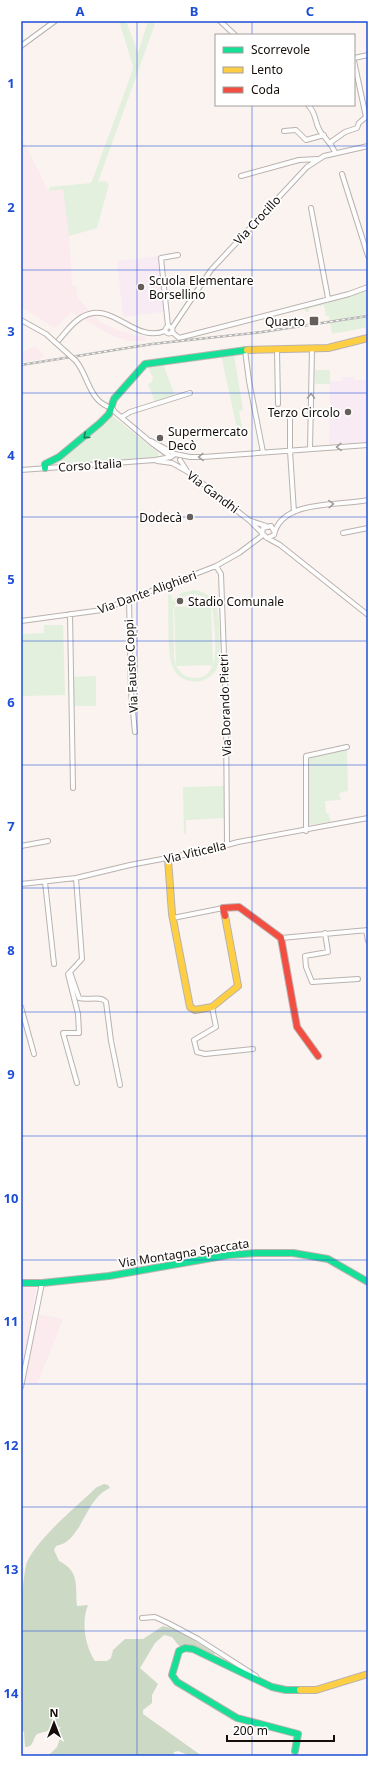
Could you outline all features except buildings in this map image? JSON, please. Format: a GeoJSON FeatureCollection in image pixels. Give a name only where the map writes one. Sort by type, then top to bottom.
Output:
{"type":"FeatureCollection","features":[{"type":"Feature","properties":{"kind":"street"},"geometry":{"type":"LineString","coordinates":[[21,46],[55,21]]}},
{"type":"Feature","properties":{"kind":"street"},"geometry":{"type":"LineString","coordinates":[[220,21],[234,34]]}},
{"type":"Feature","properties":{"kind":"street"},"geometry":{"type":"LineString","coordinates":[[355,58],[368,55]]}},
{"type":"Feature","properties":{"kind":"street"},"geometry":{"type":"LineString","coordinates":[[331,142],[345,132],[357,128],[359,123],[366,118],[355,66]]}},
{"type":"Feature","properties":{"kind":"street"},"geometry":{"type":"LineString","coordinates":[[309,106],[314,111],[320,131],[331,142],[335,152]]}},
{"type":"Feature","properties":{"kind":"street"},"geometry":{"type":"LineString","coordinates":[[284,131],[296,130],[306,140],[324,135]]}},
{"type":"Feature","properties":{"kind":"street","name":"Via Crocillo"},"geometry":{"type":"LineString","coordinates":[[56,343],[78,320],[88,315],[104,314],[147,334],[171,329],[211,270],[307,167],[317,159],[335,152],[368,146]]}},
{"type":"Feature","properties":{"kind":"street"},"geometry":{"type":"LineString","coordinates":[[241,176],[299,160],[317,159]]}},
{"type":"Feature","properties":{"kind":"street"},"geometry":{"type":"LineString","coordinates":[[342,174],[368,256]]}},
{"type":"Feature","properties":{"kind":"street"},"geometry":{"type":"LineString","coordinates":[[311,208],[328,298]]}},
{"type":"Feature","properties":{"kind":"street"},"geometry":{"type":"LineString","coordinates":[[178,255],[161,258],[171,329],[179,338],[368,287]]}},
{"type":"Feature","properties":{"kind":"street"},"geometry":{"type":"LineString","coordinates":[[21,320],[38,329],[76,361],[83,370],[91,392],[171,457],[174,463]]}},
{"type":"Feature","properties":{"kind":"street"},"geometry":{"type":"LineString","coordinates":[[45,468],[44,464],[59,457],[89,433],[109,414],[114,399],[145,364],[245,350],[328,348],[368,338]]}},
{"type":"Feature","properties":{"kind":"street"},"geometry":{"type":"LineString","coordinates":[[310,449],[312,349]]}},
{"type":"Feature","properties":{"kind":"street"},"geometry":{"type":"LineString","coordinates":[[245,350],[249,381],[263,452]]}},
{"type":"Feature","properties":{"kind":"street"},"geometry":{"type":"LineString","coordinates":[[277,350],[278,404]]}},
{"type":"Feature","properties":{"kind":"street"},"geometry":{"type":"LineString","coordinates":[[122,417],[130,412],[190,393]]}},
{"type":"Feature","properties":{"kind":"street"},"geometry":{"type":"LineString","coordinates":[[290,413],[290,451],[294,512]]}},
{"type":"Feature","properties":{"kind":"street"},"geometry":{"type":"LineString","coordinates":[[151,441],[177,454],[190,457],[368,445]]}},
{"type":"Feature","properties":{"kind":"street"},"geometry":{"type":"LineString","coordinates":[[157,459],[161,455],[160,449]]}},
{"type":"Feature","properties":{"kind":"street"},"geometry":{"type":"LineString","coordinates":[[157,459],[171,457],[177,454]]}},
{"type":"Feature","properties":{"kind":"street"},"geometry":{"type":"LineString","coordinates":[[177,454],[187,471]]}},
{"type":"Feature","properties":{"kind":"street"},"geometry":{"type":"LineString","coordinates":[[157,459],[174,463],[180,460]]}},
{"type":"Feature","properties":{"kind":"street","name":"Corso Italia"},"geometry":{"type":"LineString","coordinates":[[21,470],[157,459]]}},
{"type":"Feature","properties":{"kind":"street","name":"Via Gandhi"},"geometry":{"type":"LineString","coordinates":[[174,463],[187,471],[250,521],[262,535]]}},
{"type":"Feature","properties":{"kind":"street"},"geometry":{"type":"LineString","coordinates":[[368,500],[352,503],[326,504],[294,512],[279,523],[267,526],[262,530],[262,535],[280,545],[368,615]]}},
{"type":"Feature","properties":{"kind":"street","name":"Via Gandhi"},"geometry":{"type":"LineString","coordinates":[[250,521],[267,526]]}},
{"type":"Feature","properties":{"kind":"street"},"geometry":{"type":"LineString","coordinates":[[268,538],[272,537],[279,523]]}},
{"type":"Feature","properties":{"kind":"street"},"geometry":{"type":"LineString","coordinates":[[267,526],[274,532],[280,545]]}},
{"type":"Feature","properties":{"kind":"street"},"geometry":{"type":"LineString","coordinates":[[343,533],[368,528]]}},
{"type":"Feature","properties":{"kind":"street","name":"Via Dante Alighieri"},"geometry":{"type":"LineString","coordinates":[[21,621],[102,610],[216,566],[239,553],[262,535]]}},
{"type":"Feature","properties":{"kind":"street","name":"Via Dorando Pietri"},"geometry":{"type":"LineString","coordinates":[[216,566],[221,574],[226,709],[227,845]]}},
{"type":"Feature","properties":{"kind":"street","name":"Via Fausto Coppi"},"geometry":{"type":"LineString","coordinates":[[129,599],[131,692],[135,732]]}},
{"type":"Feature","properties":{"kind":"street"},"geometry":{"type":"LineString","coordinates":[[70,614],[73,788]]}},
{"type":"Feature","properties":{"kind":"street"},"geometry":{"type":"LineString","coordinates":[[306,831],[306,756],[347,747]]}},
{"type":"Feature","properties":{"kind":"street","name":"Via Viticella"},"geometry":{"type":"LineString","coordinates":[[21,884],[76,878],[125,866],[168,859],[227,845],[368,818]]}},
{"type":"Feature","properties":{"kind":"street"},"geometry":{"type":"LineString","coordinates":[[21,846],[48,842]]}},
{"type":"Feature","properties":{"kind":"street"},"geometry":{"type":"LineString","coordinates":[[168,859],[173,918],[190,1007],[196,1010],[212,1007],[239,983],[223,908]]}},
{"type":"Feature","properties":{"kind":"street"},"geometry":{"type":"LineString","coordinates":[[76,878],[82,959],[68,974],[78,1014],[79,1033],[63,1033],[77,1083]]}},
{"type":"Feature","properties":{"kind":"street"},"geometry":{"type":"LineString","coordinates":[[45,882],[54,964]]}},
{"type":"Feature","properties":{"kind":"street"},"geometry":{"type":"LineString","coordinates":[[173,918],[223,908],[239,907],[281,938],[367,930],[368,941]]}},
{"type":"Feature","properties":{"kind":"street"},"geometry":{"type":"LineString","coordinates":[[325,933],[328,952],[305,956],[306,968],[312,982],[358,979]]}},
{"type":"Feature","properties":{"kind":"street"},"geometry":{"type":"LineString","coordinates":[[281,938],[297,1028],[318,1056]]}},
{"type":"Feature","properties":{"kind":"street"},"geometry":{"type":"LineString","coordinates":[[70,972],[79,998],[106,1000],[120,1085]]}},
{"type":"Feature","properties":{"kind":"street"},"geometry":{"type":"LineString","coordinates":[[21,1007],[34,1054]]}},
{"type":"Feature","properties":{"kind":"street"},"geometry":{"type":"LineString","coordinates":[[212,1007],[217,1025],[213,1030],[194,1040],[196,1052],[205,1054],[253,1049]]}},
{"type":"Feature","properties":{"kind":"street","name":"Via Montagna Spaccata"},"geometry":{"type":"LineString","coordinates":[[21,1284],[42,1284],[109,1276],[229,1255],[256,1253],[293,1253],[328,1259],[368,1282]]}},
{"type":"Feature","properties":{"kind":"street"},"geometry":{"type":"LineString","coordinates":[[21,1387],[42,1284]]}},
{"type":"Feature","properties":{"kind":"street"},"geometry":{"type":"LineString","coordinates":[[142,1618],[155,1617],[168,1623],[256,1676],[258,1681]]}},
{"type":"Feature","properties":{"kind":"street"},"geometry":{"type":"LineString","coordinates":[[295,1751],[298,1742],[298,1734],[237,1718],[177,1682],[172,1675],[179,1652],[188,1648],[272,1687],[286,1690],[316,1690],[368,1674]]}},
{"type":"Feature","properties":{"kind":"shaded area"},"geometry":{"type":"Polygon","coordinates":[[[21,136],[48,191],[63,189],[68,219],[72,285],[76,286],[77,298],[100,322],[122,332],[145,337],[146,341],[130,341],[113,336],[71,312],[55,328],[21,307],[21,136]]]}},
{"type":"Feature","properties":{"kind":"shaded area","name":"Scuola Elementare Borsellino"},"geometry":{"type":"Polygon","coordinates":[[[159,256],[164,312],[123,317],[117,261],[159,256]]]}},
{"type":"Feature","properties":{"kind":"shaded area"},"geometry":{"type":"Polygon","coordinates":[[[35,346],[45,357],[37,360],[21,362],[21,353],[35,346]]]}},
{"type":"Feature","properties":{"kind":"shaded area","name":"Terzo Circolo"},"geometry":{"type":"Polygon","coordinates":[[[342,377],[354,377],[354,380],[366,380],[367,442],[329,444],[330,381],[342,381],[342,377]]]}},
{"type":"Feature","properties":{"kind":"shaded area"},"geometry":{"type":"Polygon","coordinates":[[[21,1287],[36,1288],[32,1313],[63,1319],[37,1384],[21,1381],[21,1287]]]}},
{"type":"Feature","properties":{"kind":"green space"},"geometry":{"type":"Polygon","coordinates":[[[119,21],[126,21],[138,53],[148,21],[155,24],[98,182],[105,181],[109,184],[97,228],[69,236],[63,189],[48,191],[50,187],[91,183],[92,181],[132,72],[133,66],[119,21]]]}},
{"type":"Feature","properties":{"kind":"green space"},"geometry":{"type":"Polygon","coordinates":[[[368,289],[368,327],[332,334],[329,316],[326,316],[324,305],[309,308],[309,311],[306,312],[303,307],[368,289]]]}},
{"type":"Feature","properties":{"kind":"green space"},"geometry":{"type":"Polygon","coordinates":[[[221,355],[234,355],[243,410],[239,411],[243,432],[238,433],[221,355]]]}},
{"type":"Feature","properties":{"kind":"green space"},"geometry":{"type":"Polygon","coordinates":[[[163,363],[175,396],[155,402],[148,384],[152,382],[153,378],[148,367],[163,363]]]}},
{"type":"Feature","properties":{"kind":"green space"},"geometry":{"type":"Polygon","coordinates":[[[315,370],[330,370],[330,384],[315,384],[315,370]]]}},
{"type":"Feature","properties":{"kind":"green space"},"geometry":{"type":"Polygon","coordinates":[[[110,414],[159,453],[157,457],[53,464],[52,462],[110,414]]]}},
{"type":"Feature","properties":{"kind":"green space"},"geometry":{"type":"Polygon","coordinates":[[[194,590],[207,594],[216,605],[219,626],[217,668],[207,679],[200,681],[193,682],[180,677],[175,672],[170,658],[168,595],[172,595],[172,601],[181,593],[194,590]],[[192,594],[183,597],[174,607],[211,605],[205,597],[192,594]],[[211,606],[213,664],[215,641],[213,612],[211,606]],[[174,607],[174,659],[176,666],[174,607]],[[212,665],[176,666],[184,675],[194,678],[203,676],[210,671],[212,665]]]}},
{"type":"Feature","properties":{"kind":"green space"},"geometry":{"type":"Polygon","coordinates":[[[44,625],[63,625],[65,695],[21,696],[21,634],[44,633],[44,625]]]}},
{"type":"Feature","properties":{"kind":"green space"},"geometry":{"type":"Polygon","coordinates":[[[96,676],[96,706],[74,706],[74,677],[96,676]]]}},
{"type":"Feature","properties":{"kind":"green space"},"geometry":{"type":"Polygon","coordinates":[[[347,748],[348,791],[339,793],[341,800],[325,801],[326,813],[328,813],[331,822],[308,825],[309,757],[347,748]]]}},
{"type":"Feature","properties":{"kind":"green space"},"geometry":{"type":"Polygon","coordinates":[[[225,786],[225,818],[186,820],[186,834],[184,834],[183,787],[225,786]]]}},
{"type":"Feature","properties":{"kind":"green space"},"geometry":{"type":"Polygon","coordinates":[[[104,1484],[108,1485],[110,1488],[101,1493],[94,1501],[72,1536],[65,1543],[56,1546],[54,1550],[59,1561],[66,1565],[73,1574],[76,1585],[77,1606],[88,1605],[85,1619],[85,1634],[89,1648],[95,1661],[107,1661],[111,1658],[113,1650],[125,1639],[143,1639],[163,1626],[175,1629],[215,1653],[213,1656],[190,1646],[179,1646],[172,1637],[164,1635],[155,1643],[140,1668],[158,1684],[152,1695],[152,1703],[143,1710],[143,1714],[202,1756],[191,1756],[178,1751],[174,1752],[173,1756],[48,1756],[57,1747],[61,1736],[56,1735],[61,1727],[37,1734],[30,1746],[25,1747],[24,1732],[21,1729],[21,1595],[26,1565],[33,1552],[49,1532],[97,1487],[104,1484]]]}},
{"type":"Feature","properties":{"kind":"railway"},"geometry":{"type":"LineString","coordinates":[[21,365],[152,344],[262,332],[368,316]]}},
{"type":"Feature","properties":{"kind":"traffic: fast"},"geometry":{"type":"LineString","coordinates":[[45,468],[45,464],[59,457],[109,414],[114,399],[145,364],[247,350]]}},
{"type":"Feature","properties":{"kind":"traffic: fast"},"geometry":{"type":"LineString","coordinates":[[21,1283],[42,1283],[109,1276],[229,1255],[256,1253],[293,1253],[328,1259],[368,1282]]}},
{"type":"Feature","properties":{"kind":"traffic: fast"},"geometry":{"type":"LineString","coordinates":[[295,1751],[298,1734],[237,1718],[177,1682],[172,1675],[179,1651],[185,1648],[193,1649],[272,1687],[286,1690],[300,1690]]}},
{"type":"Feature","properties":{"kind":"traffic: slow"},"geometry":{"type":"LineString","coordinates":[[247,350],[328,348],[368,338]]}},
{"type":"Feature","properties":{"kind":"traffic: slow"},"geometry":{"type":"LineString","coordinates":[[168,859],[172,914],[190,1007],[195,1010],[212,1007],[238,986],[225,916]]}},
{"type":"Feature","properties":{"kind":"traffic: slow"},"geometry":{"type":"LineString","coordinates":[[300,1690],[316,1690],[368,1674]]}},
{"type":"Feature","properties":{"kind":"traffic: jam"},"geometry":{"type":"LineString","coordinates":[[225,916],[223,908],[239,907],[281,938],[297,1027],[318,1056]]}},
{"type":"Feature","properties":{"kind":"place","name":"Scuola Elementare Borsellino"},"geometry":{"type":"Point","coordinates":[141,287]}},
{"type":"Feature","properties":{"kind":"place","name":"Quarto"},"geometry":{"type":"Point","coordinates":[314,321]}},
{"type":"Feature","properties":{"kind":"place","name":"Terzo Circolo"},"geometry":{"type":"Point","coordinates":[348,412]}},
{"type":"Feature","properties":{"kind":"place","name":"Supermercato Decò"},"geometry":{"type":"Point","coordinates":[160,438]}},
{"type":"Feature","properties":{"kind":"place","name":"Dodecà"},"geometry":{"type":"Point","coordinates":[190,517]}},
{"type":"Feature","properties":{"kind":"place","name":"Stadio Comunale"},"geometry":{"type":"Point","coordinates":[180,601]}}]}
